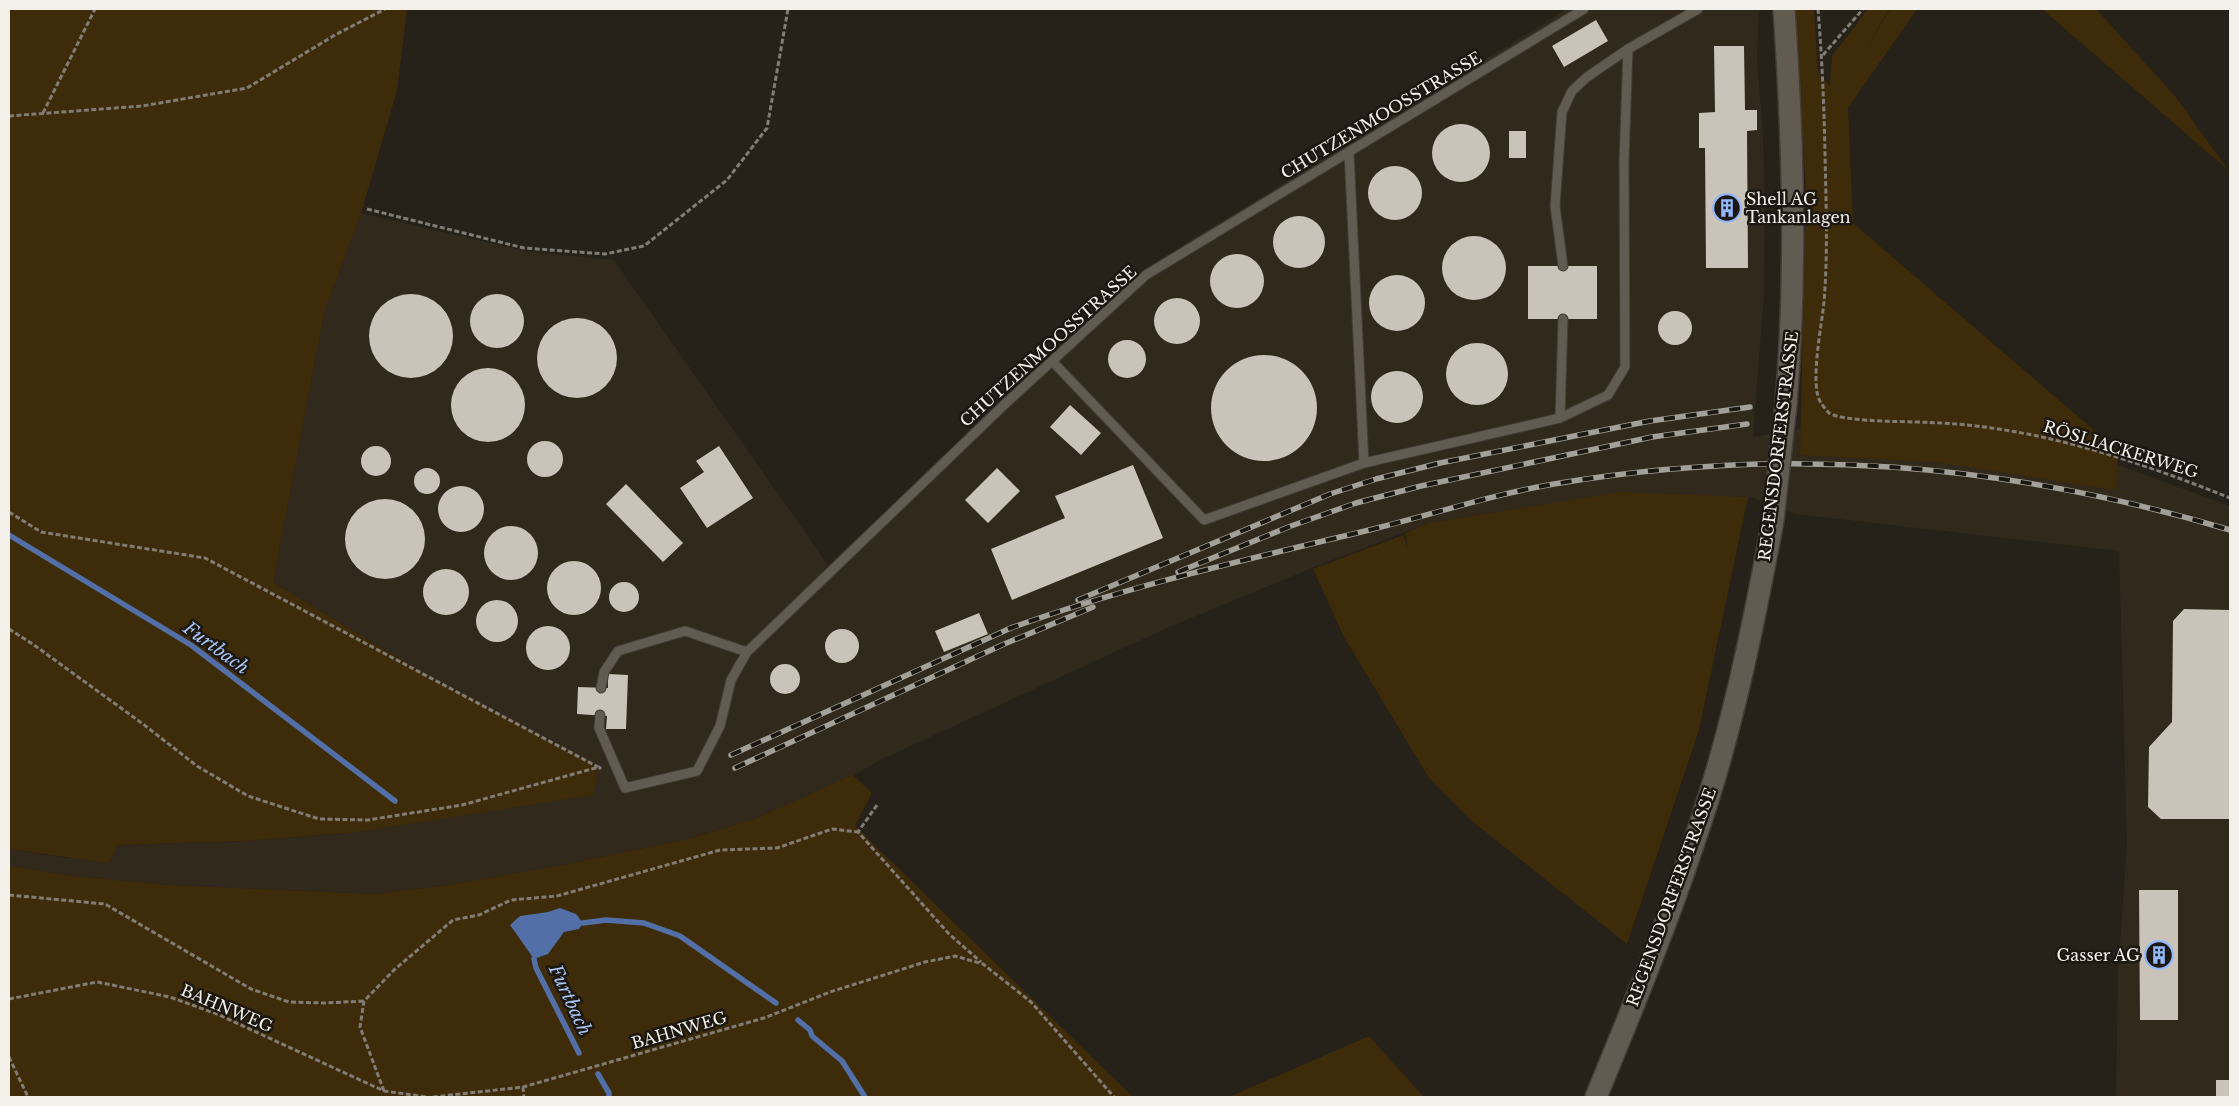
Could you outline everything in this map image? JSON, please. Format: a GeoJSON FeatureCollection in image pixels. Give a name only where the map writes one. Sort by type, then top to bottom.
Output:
{"type":"FeatureCollection","features":[{"type":"Feature","properties":{"kind":"street","name":"REGENSDORFERSTRASSE"},"geometry":{"type":"LineString","coordinates":[[1596,1097],[1652,958],[1696,838],[1729,727],[1756,614],[1773,520],[1786,404],[1794,288],[1793,149],[1784,9]]}},
{"type":"Feature","properties":{"kind":"lane","name":"CHUTZENMOOSSTRASSE"},"geometry":{"type":"LineString","coordinates":[[625,788],[697,771],[720,726],[731,680],[747,652],[1052,361],[1146,275],[1584,9]]}},
{"type":"Feature","properties":{"kind":"lane"},"geometry":{"type":"LineString","coordinates":[[1562,266],[1555,206],[1562,112],[1572,91],[1587,77],[1628,48],[1698,9]]}},
{"type":"Feature","properties":{"kind":"lane"},"geometry":{"type":"LineString","coordinates":[[1052,361],[1204,520],[1364,463],[1560,418],[1608,395],[1625,367],[1624,161],[1628,48]]}},
{"type":"Feature","properties":{"kind":"lane"},"geometry":{"type":"LineString","coordinates":[[1350,152],[1364,463]]}},
{"type":"Feature","properties":{"kind":"lane"},"geometry":{"type":"LineString","coordinates":[[1560,418],[1563,319]]}},
{"type":"Feature","properties":{"kind":"lane"},"geometry":{"type":"LineString","coordinates":[[601,688],[604,672],[618,651],[685,631],[747,652]]}},
{"type":"Feature","properties":{"kind":"lane"},"geometry":{"type":"LineString","coordinates":[[600,715],[599,728],[625,788]]}},
{"type":"Feature","properties":{"kind":"path"},"geometry":{"type":"LineString","coordinates":[[43,113],[95,9]]}},
{"type":"Feature","properties":{"kind":"path"},"geometry":{"type":"LineString","coordinates":[[9,116],[142,106],[247,88],[334,35],[385,9]]}},
{"type":"Feature","properties":{"kind":"path"},"geometry":{"type":"LineString","coordinates":[[367,209],[524,248],[606,254],[644,246],[727,180],[766,128],[788,9]]}},
{"type":"Feature","properties":{"kind":"path","name":"RÖSLIACKERWEG"},"geometry":{"type":"LineString","coordinates":[[1818,9],[1822,55],[1826,202],[1824,300],[1816,372],[1820,402],[1829,413],[1853,419],[1942,423],[2013,430],[2074,444],[2182,478],[2230,498]]}},
{"type":"Feature","properties":{"kind":"path"},"geometry":{"type":"LineString","coordinates":[[1822,55],[1863,9]]}},
{"type":"Feature","properties":{"kind":"path"},"geometry":{"type":"LineString","coordinates":[[9,512],[41,532],[205,558],[599,767],[625,788]]}},
{"type":"Feature","properties":{"kind":"path"},"geometry":{"type":"LineString","coordinates":[[9,629],[143,724],[197,766],[248,796],[319,819],[368,820],[462,806],[599,767]]}},
{"type":"Feature","properties":{"kind":"path"},"geometry":{"type":"LineString","coordinates":[[858,832],[876,805]]}},
{"type":"Feature","properties":{"kind":"path"},"geometry":{"type":"LineString","coordinates":[[384,1091],[360,1027],[364,1001],[394,970],[453,920],[478,915],[511,900],[558,896],[720,850],[777,848],[832,829],[858,832],[949,934],[1031,1002],[1114,1097]]}},
{"type":"Feature","properties":{"kind":"path"},"geometry":{"type":"LineString","coordinates":[[9,896],[105,904],[251,988],[289,1002],[324,1004],[364,1001]]}},
{"type":"Feature","properties":{"kind":"path","name":"BAHNWEG"},"geometry":{"type":"LineString","coordinates":[[433,1097],[523,1087],[764,1018],[830,992],[925,962],[955,956],[983,964]]}},
{"type":"Feature","properties":{"kind":"path","name":"BAHNWEG"},"geometry":{"type":"LineString","coordinates":[[9,999],[97,982],[170,997],[217,1014],[384,1091],[428,1097]]}},
{"type":"Feature","properties":{"kind":"path"},"geometry":{"type":"LineString","coordinates":[[9,1057],[28,1097]]}},
{"type":"Feature","properties":{"kind":"path"},"geometry":{"type":"LineString","coordinates":[[523,1087],[524,1097]]}},
{"type":"Feature","properties":{"kind":"shaded area"},"geometry":{"type":"Polygon","coordinates":[[[9,9],[407,9],[397,91],[361,213],[324,313],[273,582],[408,664],[599,767],[593,795],[357,832],[245,841],[118,845],[109,863],[9,849],[9,9]]]}},
{"type":"Feature","properties":{"kind":"shaded area"},"geometry":{"type":"Polygon","coordinates":[[[1567,9],[1759,9],[1757,57],[1763,136],[1764,293],[1753,437],[1808,427],[2054,447],[2127,468],[2230,506],[2230,1097],[2116,1097],[2118,972],[2127,844],[2119,551],[1795,514],[1750,497],[1622,493],[1429,523],[1312,568],[1167,628],[876,762],[853,776],[754,819],[688,839],[558,866],[441,886],[374,894],[168,885],[73,876],[9,866],[9,849],[67,858],[118,845],[245,841],[357,832],[408,664],[273,582],[324,313],[361,213],[529,252],[614,260],[828,565],[1141,271],[1567,9]]]}},
{"type":"Feature","properties":{"kind":"shaded area"},"geometry":{"type":"Polygon","coordinates":[[[1794,9],[1814,9],[1818,73],[1830,86],[1832,56],[1868,9],[1889,9],[1864,53],[1890,9],[1917,9],[1848,108],[1853,223],[2118,451],[2116,490],[1935,462],[1800,455],[1806,189],[1794,9]]]}},
{"type":"Feature","properties":{"kind":"shaded area"},"geometry":{"type":"Polygon","coordinates":[[[2042,9],[2096,9],[2175,96],[2229,171],[2042,9]]]}},
{"type":"Feature","properties":{"kind":"shaded area"},"geometry":{"type":"Polygon","coordinates":[[[1621,492],[1750,497],[1748,497],[1699,730],[1627,944],[1473,822],[1429,778],[1344,637],[1313,569],[1403,535],[1408,548],[1405,533],[1429,523],[1621,492]]]}},
{"type":"Feature","properties":{"kind":"shaded area"},"geometry":{"type":"Polygon","coordinates":[[[853,775],[872,793],[855,826],[1133,1097],[9,1097],[9,866],[73,876],[168,885],[374,894],[441,886],[558,866],[688,839],[754,819],[853,775]]]}},
{"type":"Feature","properties":{"kind":"shaded area"},"geometry":{"type":"Polygon","coordinates":[[[1369,1036],[1424,1097],[1229,1097],[1369,1036]]]}},
{"type":"Feature","properties":{"kind":"water"},"geometry":{"type":"Polygon","coordinates":[[[560,908],[576,914],[583,923],[579,929],[564,932],[548,954],[534,959],[510,925],[520,916],[548,912],[560,908]]]}},
{"type":"Feature","properties":{"kind":"building"},"geometry":{"type":"Polygon","coordinates":[[[1596,20],[1608,41],[1564,67],[1552,46],[1596,20]]]}},
{"type":"Feature","properties":{"kind":"building","name":"Shell AG Tankanlagen"},"geometry":{"type":"Polygon","coordinates":[[[1714,46],[1744,46],[1745,110],[1757,110],[1757,130],[1747,131],[1748,268],[1706,268],[1705,148],[1699,148],[1699,113],[1715,112],[1714,46]]]}},
{"type":"Feature","properties":{"kind":"building"},"geometry":{"type":"Polygon","coordinates":[[[1461,124],[1472,126],[1485,137],[1490,153],[1488,164],[1477,177],[1461,182],[1450,180],[1437,169],[1432,153],[1434,142],[1445,129],[1461,124]]]}},
{"type":"Feature","properties":{"kind":"building"},"geometry":{"type":"Polygon","coordinates":[[[1509,131],[1526,131],[1526,158],[1509,158],[1509,131]]]}},
{"type":"Feature","properties":{"kind":"building"},"geometry":{"type":"Polygon","coordinates":[[[1390,166],[1400,166],[1410,170],[1418,178],[1422,193],[1418,208],[1410,216],[1400,220],[1390,220],[1380,216],[1372,208],[1368,198],[1368,188],[1372,178],[1380,170],[1390,166]]]}},
{"type":"Feature","properties":{"kind":"building"},"geometry":{"type":"Polygon","coordinates":[[[1294,216],[1304,216],[1314,220],[1321,227],[1325,242],[1321,257],[1314,264],[1304,268],[1294,268],[1284,264],[1277,257],[1273,247],[1273,237],[1277,227],[1284,220],[1294,216]]]}},
{"type":"Feature","properties":{"kind":"building"},"geometry":{"type":"Polygon","coordinates":[[[1468,236],[1480,236],[1497,245],[1504,256],[1506,268],[1504,280],[1497,291],[1480,300],[1468,300],[1456,295],[1447,286],[1442,274],[1442,262],[1447,250],[1456,241],[1468,236]]]}},
{"type":"Feature","properties":{"kind":"building"},"geometry":{"type":"Polygon","coordinates":[[[1237,254],[1247,256],[1256,262],[1262,271],[1264,281],[1262,291],[1256,300],[1247,306],[1237,308],[1227,306],[1218,300],[1212,291],[1210,281],[1212,271],[1218,262],[1227,256],[1237,254]]]}},
{"type":"Feature","properties":{"kind":"building"},"geometry":{"type":"Polygon","coordinates":[[[1528,266],[1597,266],[1597,319],[1528,319],[1528,266]]]}},
{"type":"Feature","properties":{"kind":"building"},"geometry":{"type":"Polygon","coordinates":[[[1397,275],[1408,277],[1417,283],[1423,292],[1425,303],[1423,314],[1417,323],[1408,329],[1397,331],[1386,329],[1377,323],[1371,314],[1369,303],[1371,292],[1377,283],[1386,277],[1397,275]]]}},
{"type":"Feature","properties":{"kind":"building"},"geometry":{"type":"Polygon","coordinates":[[[403,294],[419,294],[435,301],[446,312],[453,328],[450,352],[441,366],[435,371],[419,378],[403,378],[387,371],[376,360],[369,344],[369,328],[376,312],[387,301],[403,294]]]}},
{"type":"Feature","properties":{"kind":"building"},"geometry":{"type":"Polygon","coordinates":[[[497,294],[507,296],[516,302],[522,311],[524,321],[522,331],[516,340],[507,346],[497,348],[487,346],[478,340],[472,331],[470,321],[472,311],[478,302],[487,296],[497,294]]]}},
{"type":"Feature","properties":{"kind":"building"},"geometry":{"type":"Polygon","coordinates":[[[1177,298],[1190,302],[1196,308],[1200,321],[1196,334],[1190,340],[1177,344],[1164,340],[1158,334],[1154,321],[1158,308],[1164,302],[1177,298]]]}},
{"type":"Feature","properties":{"kind":"building"},"geometry":{"type":"Polygon","coordinates":[[[1675,311],[1687,316],[1692,328],[1687,340],[1675,345],[1663,340],[1658,328],[1663,316],[1675,311]]]}},
{"type":"Feature","properties":{"kind":"building"},"geometry":{"type":"Polygon","coordinates":[[[577,318],[592,321],[605,330],[614,343],[617,358],[614,373],[605,386],[592,395],[577,398],[562,395],[549,386],[540,373],[537,358],[540,343],[549,330],[562,321],[577,318]]]}},
{"type":"Feature","properties":{"kind":"building"},"geometry":{"type":"Polygon","coordinates":[[[1127,340],[1140,346],[1146,359],[1140,372],[1127,378],[1114,372],[1108,359],[1114,346],[1127,340]]]}},
{"type":"Feature","properties":{"kind":"building"},"geometry":{"type":"Polygon","coordinates":[[[1471,343],[1483,343],[1499,352],[1506,362],[1508,374],[1506,386],[1499,396],[1483,405],[1471,405],[1460,400],[1451,391],[1446,380],[1446,368],[1451,357],[1460,348],[1471,343]]]}},
{"type":"Feature","properties":{"kind":"building"},"geometry":{"type":"Polygon","coordinates":[[[1264,355],[1284,359],[1301,371],[1313,388],[1317,408],[1313,428],[1301,445],[1284,457],[1264,461],[1244,457],[1227,445],[1215,428],[1211,408],[1215,388],[1227,371],[1244,359],[1264,355]]]}},
{"type":"Feature","properties":{"kind":"building"},"geometry":{"type":"Polygon","coordinates":[[[488,368],[509,374],[519,384],[525,405],[519,426],[509,436],[488,442],[467,436],[457,426],[451,405],[457,384],[467,374],[488,368]]]}},
{"type":"Feature","properties":{"kind":"building"},"geometry":{"type":"Polygon","coordinates":[[[1392,371],[1402,371],[1412,375],[1419,382],[1423,397],[1419,412],[1412,419],[1402,423],[1392,423],[1382,419],[1375,412],[1371,402],[1371,392],[1375,382],[1382,375],[1392,371]]]}},
{"type":"Feature","properties":{"kind":"building"},"geometry":{"type":"Polygon","coordinates":[[[1070,405],[1101,433],[1081,455],[1050,427],[1070,405]]]}},
{"type":"Feature","properties":{"kind":"building"},"geometry":{"type":"Polygon","coordinates":[[[545,441],[552,442],[558,446],[562,452],[562,466],[558,472],[552,476],[545,477],[538,476],[532,472],[528,466],[527,459],[528,452],[532,446],[538,442],[545,441]]]}},
{"type":"Feature","properties":{"kind":"building"},"geometry":{"type":"Polygon","coordinates":[[[376,446],[387,450],[391,461],[387,472],[376,476],[365,472],[361,461],[365,450],[376,446]]]}},
{"type":"Feature","properties":{"kind":"building"},"geometry":{"type":"Polygon","coordinates":[[[719,446],[753,498],[707,528],[680,488],[704,472],[696,461],[719,446]]]}},
{"type":"Feature","properties":{"kind":"building"},"geometry":{"type":"Polygon","coordinates":[[[1133,465],[1163,538],[1012,600],[991,549],[1065,518],[1055,496],[1133,465]]]}},
{"type":"Feature","properties":{"kind":"building"},"geometry":{"type":"Polygon","coordinates":[[[427,468],[436,472],[440,481],[436,490],[427,494],[418,490],[414,481],[418,472],[427,468]]]}},
{"type":"Feature","properties":{"kind":"building"},"geometry":{"type":"Polygon","coordinates":[[[997,468],[1020,491],[988,523],[965,500],[997,468]]]}},
{"type":"Feature","properties":{"kind":"building"},"geometry":{"type":"Polygon","coordinates":[[[626,484],[683,543],[663,562],[606,504],[626,484]]]}},
{"type":"Feature","properties":{"kind":"building"},"geometry":{"type":"Polygon","coordinates":[[[461,486],[474,490],[480,496],[484,509],[480,522],[474,528],[461,532],[448,528],[442,522],[438,509],[442,496],[448,490],[461,486]]]}},
{"type":"Feature","properties":{"kind":"building"},"geometry":{"type":"Polygon","coordinates":[[[385,499],[400,502],[413,511],[422,524],[425,539],[422,554],[413,567],[400,576],[385,579],[370,576],[357,567],[348,554],[345,539],[348,524],[357,511],[370,502],[385,499]]]}},
{"type":"Feature","properties":{"kind":"building"},"geometry":{"type":"Polygon","coordinates":[[[506,526],[516,526],[526,530],[534,538],[538,553],[534,568],[526,576],[516,580],[506,580],[496,576],[488,568],[484,558],[484,548],[488,538],[496,530],[506,526]]]}},
{"type":"Feature","properties":{"kind":"building"},"geometry":{"type":"Polygon","coordinates":[[[574,561],[584,563],[593,569],[599,578],[601,588],[599,598],[593,607],[584,613],[574,615],[564,613],[555,607],[549,598],[547,588],[549,578],[555,569],[564,563],[574,561]]]}},
{"type":"Feature","properties":{"kind":"building"},"geometry":{"type":"Polygon","coordinates":[[[451,569],[455,570],[465,579],[468,583],[468,601],[459,611],[451,615],[441,615],[433,611],[424,601],[423,587],[427,579],[437,570],[451,569]]]}},
{"type":"Feature","properties":{"kind":"building"},"geometry":{"type":"Polygon","coordinates":[[[624,582],[630,583],[638,591],[638,603],[630,611],[624,612],[618,611],[610,603],[609,597],[610,591],[618,583],[624,582]]]}},
{"type":"Feature","properties":{"kind":"building"},"geometry":{"type":"Polygon","coordinates":[[[501,600],[509,603],[515,609],[518,621],[515,633],[509,639],[493,642],[485,639],[479,633],[476,617],[479,609],[485,603],[501,600]]]}},
{"type":"Feature","properties":{"kind":"building"},"geometry":{"type":"Polygon","coordinates":[[[2184,609],[2230,610],[2230,819],[2161,819],[2148,807],[2149,747],[2172,722],[2173,621],[2184,609]]]}},
{"type":"Feature","properties":{"kind":"building"},"geometry":{"type":"Polygon","coordinates":[[[979,613],[988,634],[944,652],[935,631],[979,613]]]}},
{"type":"Feature","properties":{"kind":"building"},"geometry":{"type":"Polygon","coordinates":[[[552,626],[564,632],[569,639],[569,657],[564,664],[557,669],[544,670],[536,667],[529,660],[526,644],[529,636],[536,629],[552,626]]]}},
{"type":"Feature","properties":{"kind":"building"},"geometry":{"type":"Polygon","coordinates":[[[842,629],[854,634],[859,646],[854,658],[842,663],[830,658],[825,646],[830,634],[842,629]]]}},
{"type":"Feature","properties":{"kind":"building"},"geometry":{"type":"Polygon","coordinates":[[[785,664],[791,665],[799,673],[799,685],[791,693],[785,694],[779,693],[771,685],[770,679],[771,673],[779,665],[785,664]]]}},
{"type":"Feature","properties":{"kind":"building"},"geometry":{"type":"Polygon","coordinates":[[[608,674],[628,675],[626,729],[606,729],[607,716],[577,714],[578,687],[608,688],[608,674]]]}},
{"type":"Feature","properties":{"kind":"building","name":"Gasser AG"},"geometry":{"type":"Polygon","coordinates":[[[2139,890],[2178,890],[2178,1020],[2140,1020],[2139,890]]]}},
{"type":"Feature","properties":{"kind":"building"},"geometry":{"type":"Polygon","coordinates":[[[2216,1080],[2230,1080],[2230,1097],[2216,1097],[2216,1080]]]}},
{"type":"Feature","properties":{"kind":"waterway","name":"Furtbach"},"geometry":{"type":"LineString","coordinates":[[9,535],[191,645],[395,801]]}},
{"type":"Feature","properties":{"kind":"waterway"},"geometry":{"type":"LineString","coordinates":[[583,923],[606,920],[644,923],[680,936],[776,1003]]}},
{"type":"Feature","properties":{"kind":"waterway","name":"Furtbach"},"geometry":{"type":"LineString","coordinates":[[534,959],[536,968],[579,1053]]}},
{"type":"Feature","properties":{"kind":"waterway"},"geometry":{"type":"LineString","coordinates":[[798,1020],[810,1030],[812,1036],[842,1061],[865,1097]]}},
{"type":"Feature","properties":{"kind":"waterway"},"geometry":{"type":"LineString","coordinates":[[598,1074],[609,1093],[609,1097]]}},
{"type":"Feature","properties":{"kind":"railway"},"geometry":{"type":"LineString","coordinates":[[1078,600],[1330,494],[1376,479],[1440,463],[1650,421],[1750,407]]}},
{"type":"Feature","properties":{"kind":"railway"},"geometry":{"type":"LineString","coordinates":[[1178,572],[1291,526],[1356,503],[1421,486],[1652,437],[1747,424]]}},
{"type":"Feature","properties":{"kind":"railway"},"geometry":{"type":"LineString","coordinates":[[1008,629],[1140,587],[1506,494],[1554,484],[1640,472],[1726,465],[1811,464],[1895,467],[1978,476],[2062,489],[2146,507],[2230,530]]}},
{"type":"Feature","properties":{"kind":"railway"},"geometry":{"type":"LineString","coordinates":[[735,768],[1002,645],[1093,607]]}},
{"type":"Feature","properties":{"kind":"railway"},"geometry":{"type":"LineString","coordinates":[[731,755],[1013,627]]}},
{"type":"Feature","properties":{"kind":"place","name":"Shell AG Tankanlagen"},"geometry":{"type":"Point","coordinates":[1727,208]}},
{"type":"Feature","properties":{"kind":"place","name":"Gasser AG"},"geometry":{"type":"Point","coordinates":[2159,955]}}]}
